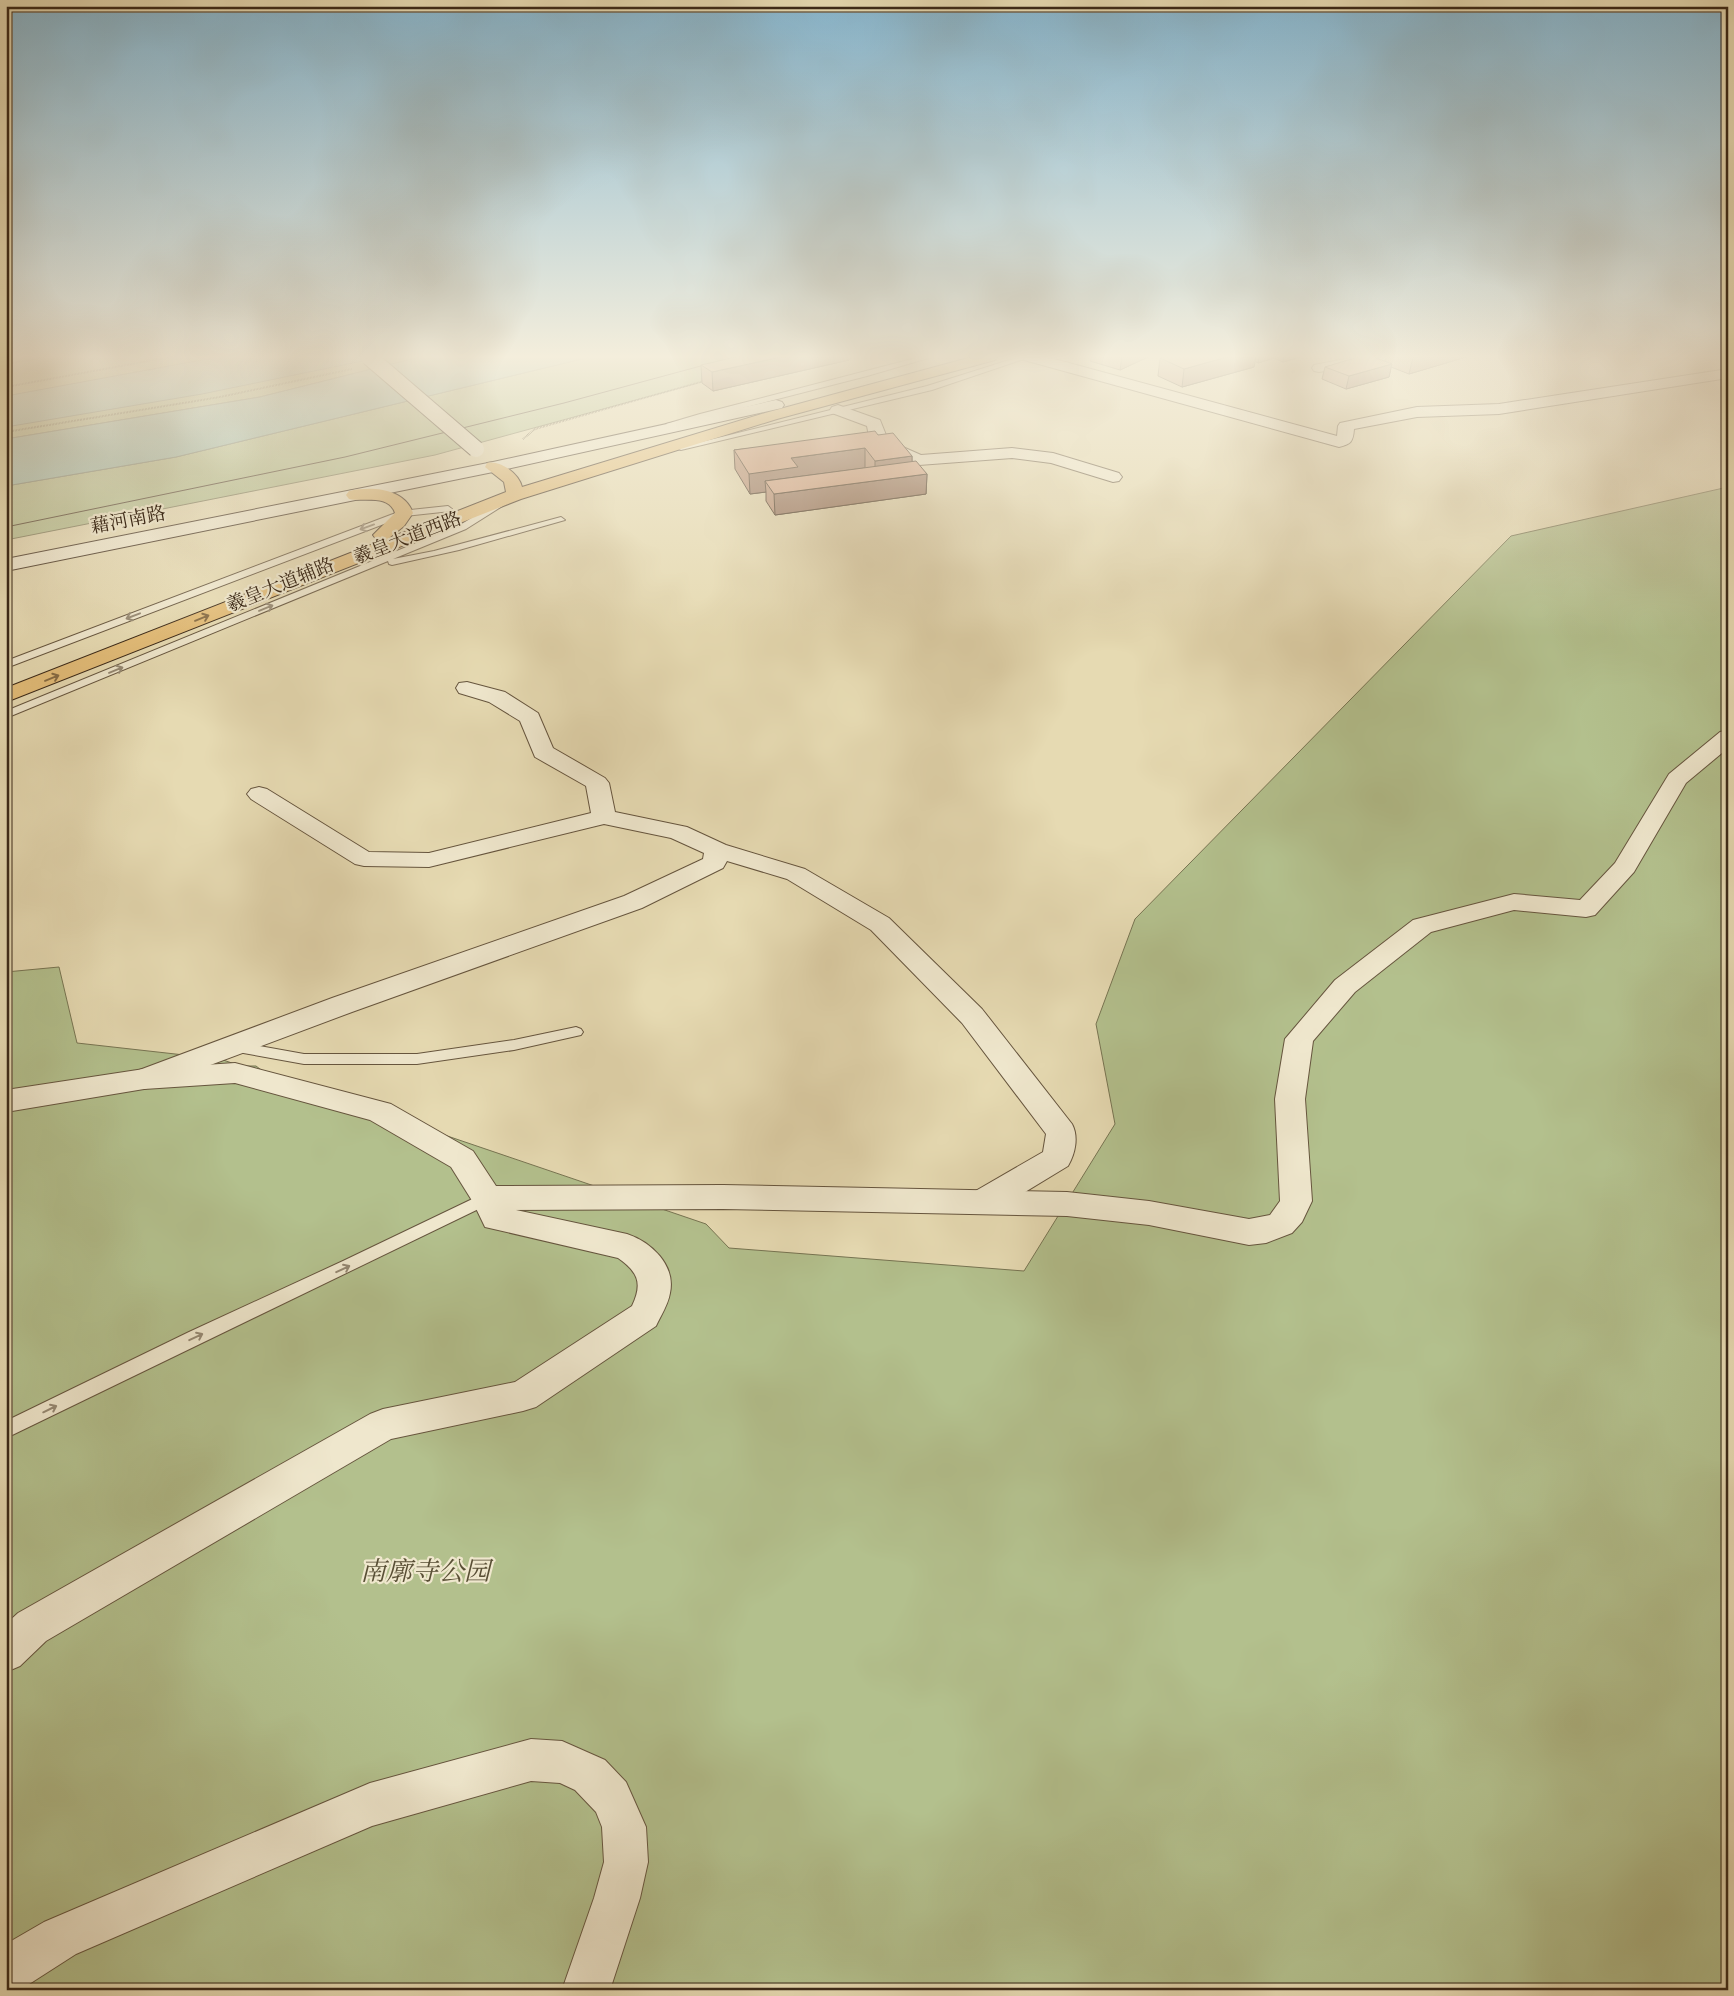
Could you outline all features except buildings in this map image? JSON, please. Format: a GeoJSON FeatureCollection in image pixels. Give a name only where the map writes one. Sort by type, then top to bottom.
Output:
{"type":"FeatureCollection","features":[{"type":"Feature","properties":{"kind":"main road","name":"羲皇大道西路"},"geometry":{"type":"LineString","coordinates":[[6,682],[448,509],[634,450]]}},
{"type":"Feature","properties":{"kind":"main road","name":"羲皇大道西路"},"geometry":{"type":"LineString","coordinates":[[6,696],[355,558],[513,488],[649,450]]}},
{"type":"Feature","properties":{"kind":"main road"},"geometry":{"type":"LineString","coordinates":[[493,467],[513,488]]}},
{"type":"Feature","properties":{"kind":"main road"},"geometry":{"type":"LineString","coordinates":[[355,495],[371,494],[391,498],[403,506],[404,513],[398,522],[382,535]]}},
{"type":"Feature","properties":{"kind":"street"},"geometry":{"type":"LineString","coordinates":[[477,450],[493,467]]}},
{"type":"Feature","properties":{"kind":"street","name":"藉河南路"},"geometry":{"type":"LineString","coordinates":[[6,565],[572,450]]}},
{"type":"Feature","properties":{"kind":"street"},"geometry":{"type":"LineString","coordinates":[[897,450],[919,460],[1012,453],[1053,458],[1113,477]]}},
{"type":"Feature","properties":{"kind":"street"},"geometry":{"type":"LineString","coordinates":[[467,688],[497,697],[530,718],[543,752],[597,784],[604,817]]}},
{"type":"Feature","properties":{"kind":"street"},"geometry":{"type":"LineString","coordinates":[[487,1198],[724,1197],[1067,1204],[1140,1212],[1249,1232],[1266,1230],[1281,1224],[1291,1214],[1296,1201],[1290,1099],[1299,1039],[1344,986],[1422,926],[1514,902],[1586,909],[1625,867],[1677,779],[1728,737]]}},
{"type":"Feature","properties":{"kind":"street"},"geometry":{"type":"LineString","coordinates":[[259,794],[364,859],[429,860],[604,817],[678,832],[717,850],[796,874],[880,924],[972,1016],[1062,1132],[1057,1158],[983,1202]]}},
{"type":"Feature","properties":{"kind":"street"},"geometry":{"type":"LineString","coordinates":[[144,1079],[351,1002],[633,902],[714,863],[717,850]]}},
{"type":"Feature","properties":{"kind":"street"},"geometry":{"type":"LineString","coordinates":[[6,1101],[144,1079],[235,1073],[380,1112],[462,1159],[487,1198],[496,1218],[627,1247],[642,1256],[652,1269],[656,1284],[653,1301],[644,1316],[523,1396],[383,1425],[32,1627],[6,1652]]}},
{"type":"Feature","properties":{"kind":"street"},"geometry":{"type":"LineString","coordinates":[[6,1971],[60,1938],[370,1804],[531,1760],[562,1762],[590,1774],[611,1797],[624,1827],[626,1862],[586,1990]]}},
{"type":"Feature","properties":{"kind":"lane","name":"羲皇大道辅路"},"geometry":{"type":"LineString","coordinates":[[6,715],[464,527],[513,488],[673,450]]}},
{"type":"Feature","properties":{"kind":"lane","name":"羲皇大道辅路"},"geometry":{"type":"LineString","coordinates":[[6,665],[404,513],[448,509]]}},
{"type":"Feature","properties":{"kind":"lane"},"geometry":{"type":"LineString","coordinates":[[355,558],[372,564],[414,559],[526,527],[561,520]]}},
{"type":"Feature","properties":{"kind":"lane"},"geometry":{"type":"LineString","coordinates":[[232,1046],[304,1059],[418,1059],[514,1045],[576,1032]]}},
{"type":"Feature","properties":{"kind":"lane"},"geometry":{"type":"LineString","coordinates":[[6,1430],[195,1337],[349,1266],[487,1198]]}},
{"type":"Feature","properties":{"kind":"path"},"geometry":{"type":"LineString","coordinates":[[493,467],[511,450]]}},
{"type":"Feature","properties":{"kind":"green space"},"geometry":{"type":"Polygon","coordinates":[[[204,450],[453,450],[6,540],[6,486],[176,457],[204,450]]]}},
{"type":"Feature","properties":{"kind":"green space","name":"南廓寺公园"},"geometry":{"type":"Polygon","coordinates":[[[1728,487],[1728,1990],[6,1990],[6,972],[59,967],[77,1043],[220,1059],[241,1066],[256,1066],[268,1075],[706,1224],[729,1248],[1024,1271],[1115,1124],[1096,1024],[1135,919],[1511,536],[1728,487]]]}},
{"type":"Feature","properties":{"kind":"shaded area"},"geometry":{"type":"Polygon","coordinates":[[[6,450],[204,450],[176,457],[6,486],[6,450]]]}},
{"type":"Feature","properties":{"kind":"tram line"},"geometry":{"type":"LineString","coordinates":[[6,527],[373,450]]}}]}
